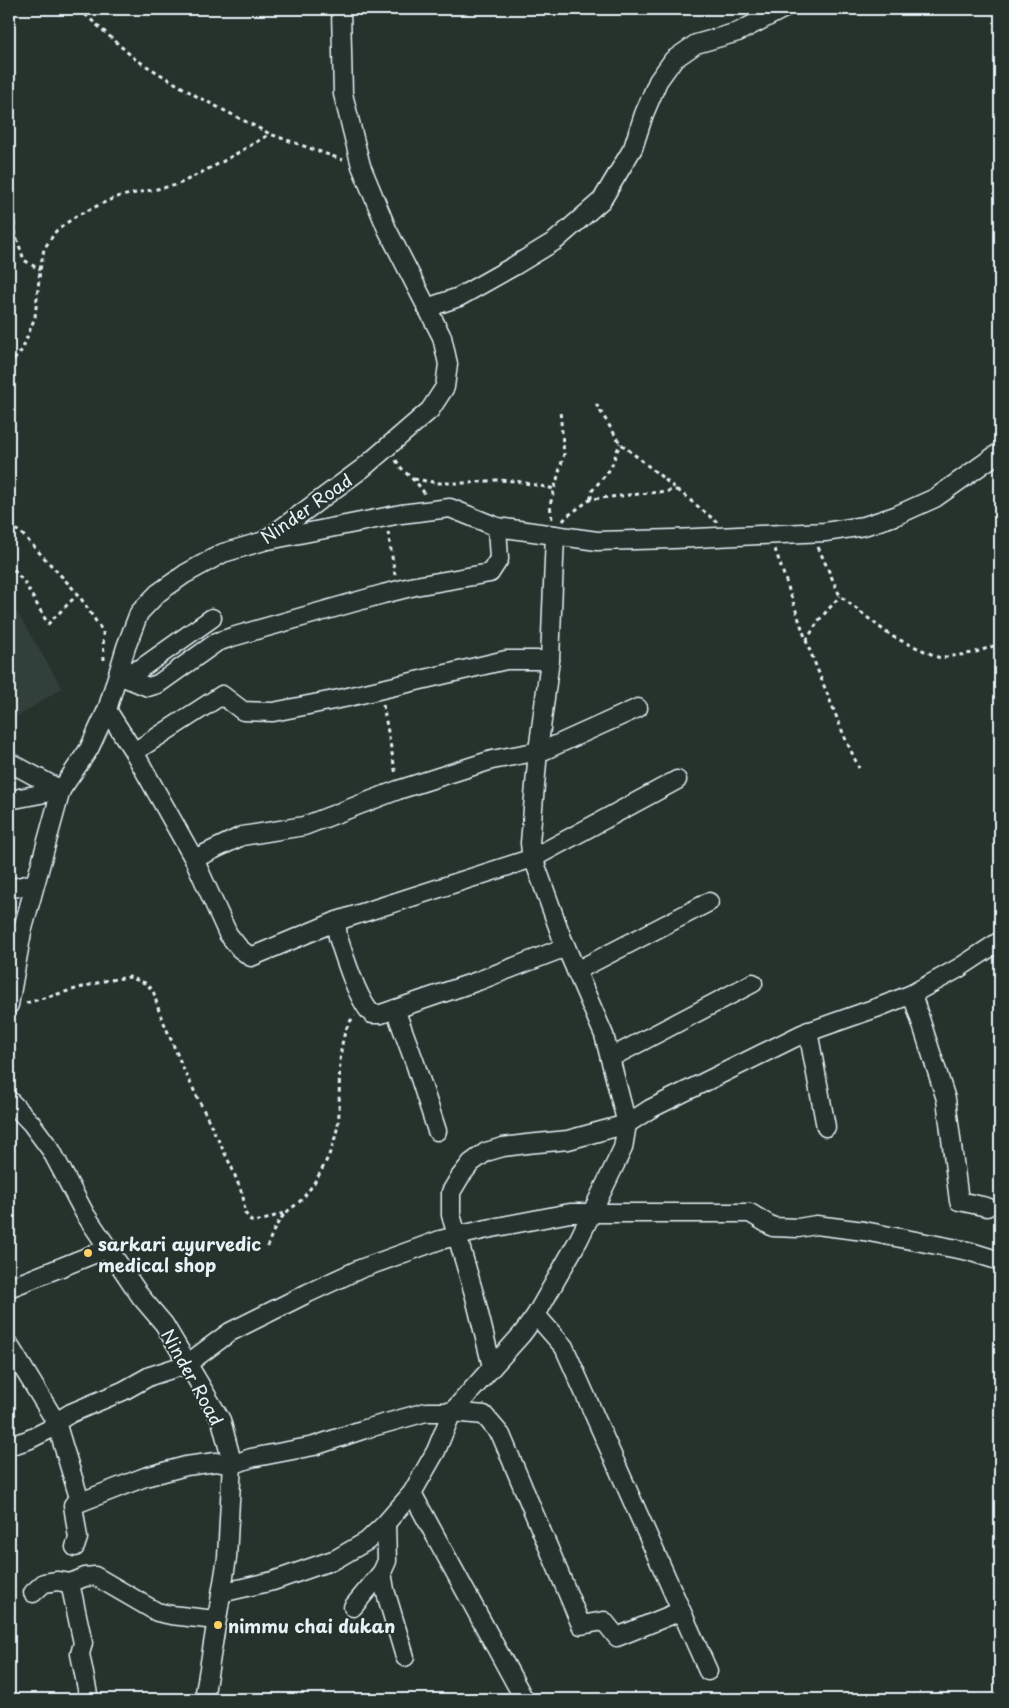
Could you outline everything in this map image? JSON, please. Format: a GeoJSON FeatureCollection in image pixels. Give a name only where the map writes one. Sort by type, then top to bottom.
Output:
{"type":"FeatureCollection","features":[{"type":"Feature","properties":{"kind":"street","name":"Ninder Road"},"geometry":{"type":"LineString","coordinates":[[17,1004],[22,932],[61,790],[90,749],[107,710],[126,647],[139,613],[158,593],[184,574],[223,553],[264,541],[363,468],[430,410],[445,387],[448,364],[442,337],[387,229],[361,166],[343,94],[341,9]]}},
{"type":"Feature","properties":{"kind":"street"},"geometry":{"type":"LineString","coordinates":[[427,308],[459,297],[555,241],[602,200],[633,148],[644,114],[658,81],[673,60],[696,44],[738,32],[783,9]]}},
{"type":"Feature","properties":{"kind":"street"},"geometry":{"type":"LineString","coordinates":[[264,541],[386,517],[450,508],[497,527],[597,541],[825,532],[864,526],[895,516],[935,498],[1000,452]]}},
{"type":"Feature","properties":{"kind":"street"},"geometry":{"type":"LineString","coordinates":[[118,675],[148,687],[158,684],[217,642],[398,590],[490,573],[499,559],[497,527]]}},
{"type":"Feature","properties":{"kind":"street"},"geometry":{"type":"LineString","coordinates":[[220,1593],[273,1582],[336,1559],[367,1541],[386,1523],[412,1493],[436,1452],[452,1412],[522,1334],[536,1314],[579,1239],[623,1148],[627,1124],[604,1035],[566,947],[530,842],[538,751],[550,660],[555,535]]}},
{"type":"Feature","properties":{"kind":"street"},"geometry":{"type":"LineString","coordinates":[[118,675],[140,669],[212,618]]}},
{"type":"Feature","properties":{"kind":"street"},"geometry":{"type":"LineString","coordinates":[[134,752],[222,695],[243,711],[273,712],[344,698],[506,660],[550,660]]}},
{"type":"Feature","properties":{"kind":"street"},"geometry":{"type":"LineString","coordinates":[[194,859],[242,836],[304,826],[398,790],[492,760],[546,750],[638,708]]}},
{"type":"Feature","properties":{"kind":"street"},"geometry":{"type":"LineString","coordinates":[[107,710],[134,752],[194,859],[228,934],[240,950],[251,957],[337,921],[534,858],[677,780]]}},
{"type":"Feature","properties":{"kind":"street"},"geometry":{"type":"LineString","coordinates":[[9,762],[61,790]]}},
{"type":"Feature","properties":{"kind":"street"},"geometry":{"type":"LineString","coordinates":[[9,800],[61,790]]}},
{"type":"Feature","properties":{"kind":"street"},"geometry":{"type":"LineString","coordinates":[[9,889],[34,883]]}},
{"type":"Feature","properties":{"kind":"street"},"geometry":{"type":"LineString","coordinates":[[576,970],[709,902]]}},
{"type":"Feature","properties":{"kind":"street"},"geometry":{"type":"LineString","coordinates":[[337,921],[338,935],[365,1008],[372,1014],[381,1014],[478,981],[566,947]]}},
{"type":"Feature","properties":{"kind":"street"},"geometry":{"type":"LineString","coordinates":[[492,1367],[451,1215],[451,1192],[471,1162],[486,1152],[503,1147],[568,1140],[627,1124],[650,1109],[808,1031],[912,994],[959,968],[1000,941]]}},
{"type":"Feature","properties":{"kind":"street"},"geometry":{"type":"LineString","coordinates":[[610,1058],[753,983]]}},
{"type":"Feature","properties":{"kind":"street"},"geometry":{"type":"LineString","coordinates":[[912,994],[946,1099],[959,1200],[987,1207]]}},
{"type":"Feature","properties":{"kind":"street"},"geometry":{"type":"LineString","coordinates":[[395,1009],[437,1131]]}},
{"type":"Feature","properties":{"kind":"street"},"geometry":{"type":"LineString","coordinates":[[808,1031],[826,1127]]}},
{"type":"Feature","properties":{"kind":"street","name":"Ninder Road"},"geometry":{"type":"LineString","coordinates":[[9,1100],[31,1123],[51,1150],[85,1214],[142,1297],[164,1324],[221,1420],[232,1465],[227,1558],[204,1699]]}},
{"type":"Feature","properties":{"kind":"street"},"geometry":{"type":"LineString","coordinates":[[9,1446],[28,1440],[52,1428],[56,1422],[71,1413],[123,1391],[150,1376],[187,1364],[230,1332],[360,1269],[402,1253],[457,1236],[570,1213],[750,1213],[773,1227],[798,1228],[816,1225],[864,1231],[968,1251],[1000,1261]]}},
{"type":"Feature","properties":{"kind":"street"},"geometry":{"type":"LineString","coordinates":[[9,1288],[109,1248]]}},
{"type":"Feature","properties":{"kind":"street"},"geometry":{"type":"LineString","coordinates":[[536,1314],[564,1348],[708,1672]]}},
{"type":"Feature","properties":{"kind":"street"},"geometry":{"type":"LineString","coordinates":[[9,1344],[56,1422],[80,1501]]}},
{"type":"Feature","properties":{"kind":"street"},"geometry":{"type":"LineString","coordinates":[[75,1547],[78,1538],[73,1505],[145,1477],[186,1466],[216,1462],[232,1465],[251,1458],[314,1446],[426,1412],[484,1415],[501,1435],[581,1625],[604,1621],[617,1637],[681,1611]]}},
{"type":"Feature","properties":{"kind":"street"},"geometry":{"type":"LineString","coordinates":[[412,1493],[524,1699]]}},
{"type":"Feature","properties":{"kind":"street"},"geometry":{"type":"LineString","coordinates":[[353,1606],[382,1572],[387,1561],[386,1523]]}},
{"type":"Feature","properties":{"kind":"street"},"geometry":{"type":"LineString","coordinates":[[382,1572],[385,1590],[405,1657]]}},
{"type":"Feature","properties":{"kind":"street"},"geometry":{"type":"LineString","coordinates":[[33,1593],[44,1583],[58,1581],[70,1583],[85,1577],[95,1576],[157,1612],[216,1620]]}},
{"type":"Feature","properties":{"kind":"street"},"geometry":{"type":"LineString","coordinates":[[70,1583],[83,1643],[80,1654],[89,1699]]}},
{"type":"Feature","properties":{"kind":"path"},"geometry":{"type":"LineString","coordinates":[[79,9],[136,59],[198,97],[270,134],[361,166]]}},
{"type":"Feature","properties":{"kind":"path"},"geometry":{"type":"LineString","coordinates":[[9,366],[22,350],[35,317],[44,249],[56,231],[76,216],[116,197],[177,186],[270,134]]}},
{"type":"Feature","properties":{"kind":"path"},"geometry":{"type":"LineString","coordinates":[[9,191],[16,236],[24,260],[40,270]]}},
{"type":"Feature","properties":{"kind":"path"},"geometry":{"type":"LineString","coordinates":[[596,404],[620,443],[736,535]]}},
{"type":"Feature","properties":{"kind":"path"},"geometry":{"type":"LineString","coordinates":[[555,535],[550,505],[564,454],[560,410]]}},
{"type":"Feature","properties":{"kind":"path"},"geometry":{"type":"LineString","coordinates":[[391,443],[390,450],[398,464],[422,489],[431,510]]}},
{"type":"Feature","properties":{"kind":"path"},"geometry":{"type":"LineString","coordinates":[[591,499],[591,492],[611,468],[620,443]]}},
{"type":"Feature","properties":{"kind":"path"},"geometry":{"type":"LineString","coordinates":[[414,480],[439,483],[470,483],[496,480],[516,481],[555,488]]}},
{"type":"Feature","properties":{"kind":"path"},"geometry":{"type":"LineString","coordinates":[[555,535],[566,518],[591,499],[678,490]]}},
{"type":"Feature","properties":{"kind":"path"},"geometry":{"type":"LineString","coordinates":[[386,517],[398,590]]}},
{"type":"Feature","properties":{"kind":"path"},"geometry":{"type":"LineString","coordinates":[[9,524],[23,535],[78,594],[103,632],[104,662]]}},
{"type":"Feature","properties":{"kind":"path"},"geometry":{"type":"LineString","coordinates":[[811,532],[840,596],[892,636],[940,658],[974,653],[1000,644]]}},
{"type":"Feature","properties":{"kind":"path"},"geometry":{"type":"LineString","coordinates":[[771,534],[780,568],[806,641],[859,768]]}},
{"type":"Feature","properties":{"kind":"path"},"geometry":{"type":"LineString","coordinates":[[9,563],[26,585],[48,624],[78,594]]}},
{"type":"Feature","properties":{"kind":"path"},"geometry":{"type":"LineString","coordinates":[[806,641],[819,620],[840,596]]}},
{"type":"Feature","properties":{"kind":"path"},"geometry":{"type":"LineString","coordinates":[[380,689],[398,790]]}},
{"type":"Feature","properties":{"kind":"path"},"geometry":{"type":"LineString","coordinates":[[17,1004],[104,981],[130,978],[145,983],[153,990],[159,1011],[184,1068],[232,1168],[243,1196],[246,1213],[251,1221],[259,1222],[294,1208],[314,1184],[332,1147],[338,1125],[342,1042],[351,1019],[365,1008]]}},
{"type":"Feature","properties":{"kind":"path"},"geometry":{"type":"LineString","coordinates":[[267,1247],[273,1232],[285,1213]]}},
{"type":"Feature","properties":{"kind":"shaded area"},"geometry":{"type":"Polygon","coordinates":[[[9,599],[62,688],[9,722],[9,599]]]}},
{"type":"Feature","properties":{"kind":"place","name":"sarkari ayurvedic medical shop"},"geometry":{"type":"Point","coordinates":[88,1253]}},
{"type":"Feature","properties":{"kind":"place","name":"nimmu chai dukan"},"geometry":{"type":"Point","coordinates":[218,1625]}}]}
